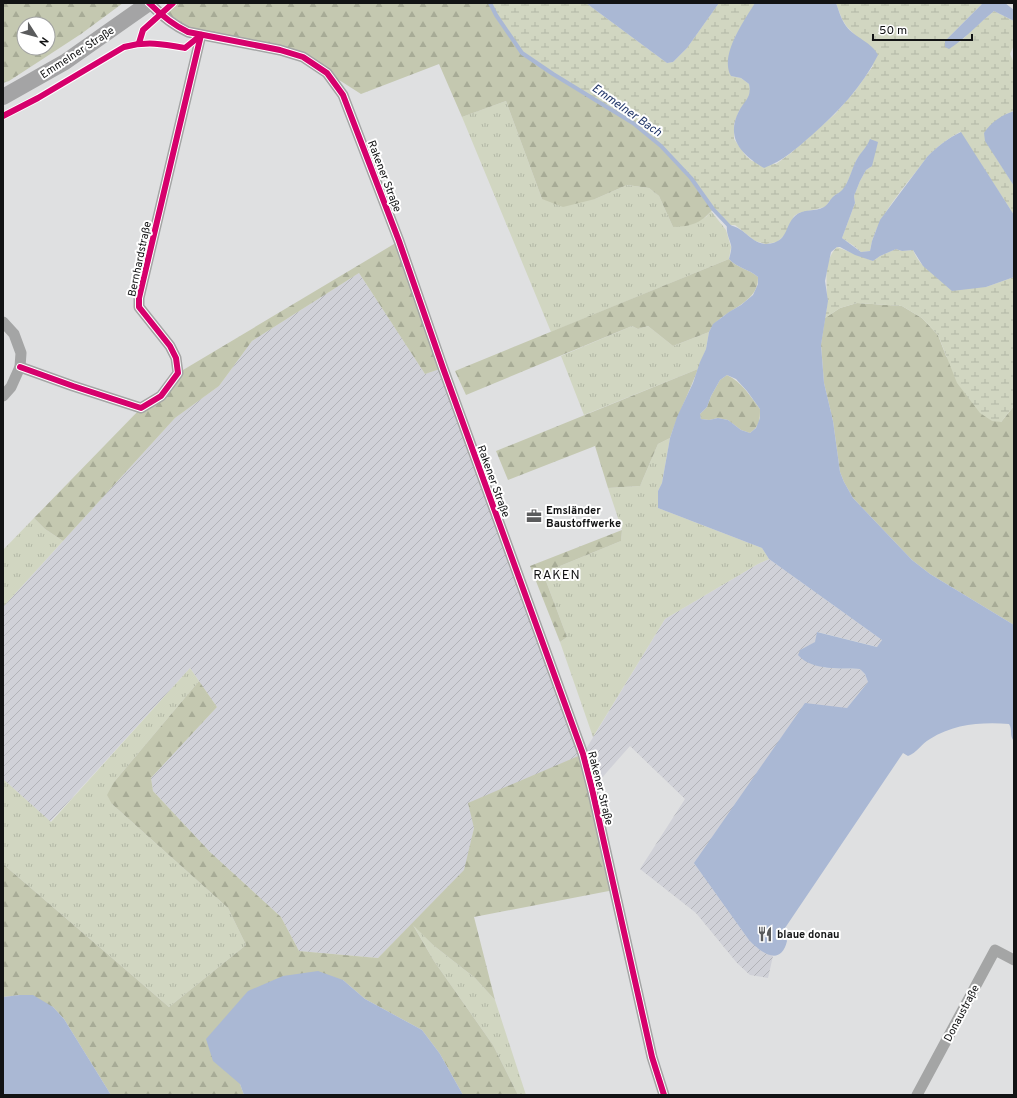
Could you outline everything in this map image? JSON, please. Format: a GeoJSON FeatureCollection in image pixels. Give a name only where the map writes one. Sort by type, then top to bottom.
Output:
{"type":"FeatureCollection","features":[{"type":"Feature","properties":{"kind":"street","name":"Rakener Straße"},"geometry":{"type":"LineString","coordinates":[[149,3],[177,27],[188,32],[280,50],[303,57],[328,73],[343,95],[399,241],[443,368],[583,754],[652,1057],[664,1095]]}},
{"type":"Feature","properties":{"kind":"street","name":"Emmelner Straße"},"geometry":{"type":"LineString","coordinates":[[3,97],[65,62],[149,3]]}},
{"type":"Feature","properties":{"kind":"street","name":"Bernhardstraße"},"geometry":{"type":"LineString","coordinates":[[20,367],[141,408],[161,396],[178,373],[176,358],[170,346],[139,307],[139,302],[200,35]]}},
{"type":"Feature","properties":{"kind":"street"},"geometry":{"type":"LineString","coordinates":[[3,322],[14,334],[21,353],[20,367],[11,387],[3,396]]}},
{"type":"Feature","properties":{"kind":"street","name":"Donaustraße"},"geometry":{"type":"LineString","coordinates":[[916,1095],[994,950],[1014,960]]}},
{"type":"Feature","properties":{"kind":"shaded area"},"geometry":{"type":"Polygon","coordinates":[[[359,273],[425,374],[443,368],[583,754],[665,619],[769,559],[882,640],[878,647],[818,632],[816,642],[800,650],[825,668],[860,669],[865,674],[868,682],[847,708],[756,947],[773,956],[768,978],[750,975],[737,963],[696,913],[640,869],[685,799],[630,746],[592,789],[474,828],[465,870],[378,958],[299,951],[281,917],[210,852],[153,791],[151,778],[217,707],[190,668],[50,822],[3,779],[3,607],[175,418],[219,386],[252,341],[359,273]]]}},
{"type":"Feature","properties":{"kind":"green space"},"geometry":{"type":"Polygon","coordinates":[[[3,3],[123,3],[56,50],[56,16],[16,16],[16,56],[47,56],[9,81],[3,83],[3,3]]]}},
{"type":"Feature","properties":{"kind":"green space"},"geometry":{"type":"Polygon","coordinates":[[[172,3],[490,3],[496,15],[522,53],[553,74],[633,123],[661,146],[691,178],[713,209],[700,221],[691,225],[673,227],[659,196],[649,188],[627,185],[595,199],[563,207],[542,199],[506,101],[462,117],[439,64],[361,94],[303,57],[201,35],[160,14],[172,3]]]}},
{"type":"Feature","properties":{"kind":"green space"},"geometry":{"type":"Polygon","coordinates":[[[490,3],[586,3],[667,63],[673,62],[687,48],[719,3],[755,3],[734,39],[731,76],[741,78],[749,84],[751,92],[746,103],[739,111],[734,124],[734,139],[746,156],[752,161],[776,164],[791,153],[835,114],[855,91],[873,66],[855,35],[842,19],[836,3],[983,3],[945,41],[960,42],[994,11],[1014,21],[1014,45],[1010,54],[1014,63],[1014,111],[1006,114],[986,141],[1014,186],[1014,215],[960,132],[943,143],[927,157],[901,190],[878,226],[870,251],[861,252],[842,238],[855,203],[854,196],[860,181],[866,170],[872,166],[867,146],[857,159],[845,188],[840,193],[835,195],[825,207],[799,213],[794,216],[786,234],[777,242],[766,244],[755,241],[735,225],[727,225],[713,209],[691,178],[661,146],[633,123],[553,74],[522,53],[496,15],[490,3]]]}},
{"type":"Feature","properties":{"kind":"green space"},"geometry":{"type":"Polygon","coordinates":[[[506,101],[542,199],[595,199],[627,185],[649,188],[659,196],[673,227],[706,217],[711,211],[726,230],[731,247],[729,259],[551,332],[462,117],[506,101]]]}},
{"type":"Feature","properties":{"kind":"green space"},"geometry":{"type":"Polygon","coordinates":[[[399,241],[443,368],[425,374],[359,273],[252,341],[219,386],[175,418],[63,541],[45,529],[34,518],[141,408],[178,373],[399,241]]]}},
{"type":"Feature","properties":{"kind":"green space"},"geometry":{"type":"Polygon","coordinates":[[[837,247],[873,261],[896,249],[902,251],[913,250],[920,262],[929,270],[986,287],[1014,277],[1014,406],[1001,422],[992,421],[980,413],[957,383],[938,335],[922,318],[902,306],[857,303],[840,308],[825,318],[827,304],[826,278],[828,265],[830,258],[837,247]]]}},
{"type":"Feature","properties":{"kind":"green space"},"geometry":{"type":"Polygon","coordinates":[[[729,259],[758,277],[757,287],[746,301],[721,318],[714,324],[709,332],[673,346],[648,326],[638,329],[632,326],[466,395],[455,371],[729,259]]]}},
{"type":"Feature","properties":{"kind":"green space"},"geometry":{"type":"Polygon","coordinates":[[[857,303],[902,306],[922,318],[938,335],[946,356],[1001,422],[1014,406],[1014,625],[930,574],[912,560],[853,498],[844,482],[840,472],[833,421],[824,383],[821,344],[825,318],[840,308],[857,303]]]}},
{"type":"Feature","properties":{"kind":"green space"},"geometry":{"type":"Polygon","coordinates":[[[632,326],[638,329],[648,326],[673,346],[709,332],[706,349],[698,369],[584,415],[561,356],[632,326]]]}},
{"type":"Feature","properties":{"kind":"green space"},"geometry":{"type":"Polygon","coordinates":[[[698,369],[676,420],[670,438],[658,444],[640,486],[608,488],[595,446],[508,480],[496,451],[698,369]]]}},
{"type":"Feature","properties":{"kind":"green space"},"geometry":{"type":"Polygon","coordinates":[[[727,375],[741,385],[760,409],[759,422],[756,428],[750,433],[741,430],[728,420],[718,418],[709,420],[701,419],[700,414],[707,407],[720,380],[727,375]]]}},
{"type":"Feature","properties":{"kind":"green space"},"geometry":{"type":"Polygon","coordinates":[[[670,438],[662,483],[658,491],[658,508],[762,548],[769,559],[665,619],[593,737],[560,642],[567,637],[543,573],[621,541],[622,530],[608,488],[640,486],[658,444],[670,438]]]}},
{"type":"Feature","properties":{"kind":"green space"},"geometry":{"type":"Polygon","coordinates":[[[34,518],[45,529],[63,541],[3,607],[3,550],[34,518]]]}},
{"type":"Feature","properties":{"kind":"green space"},"geometry":{"type":"Polygon","coordinates":[[[622,530],[621,541],[543,573],[567,637],[560,642],[530,566],[622,530]]]}},
{"type":"Feature","properties":{"kind":"green space"},"geometry":{"type":"Polygon","coordinates":[[[190,668],[199,681],[114,782],[112,804],[228,908],[246,945],[169,1007],[3,864],[3,779],[51,822],[190,668]]]}},
{"type":"Feature","properties":{"kind":"green space"},"geometry":{"type":"Polygon","coordinates":[[[199,681],[217,707],[151,778],[153,791],[210,852],[281,917],[299,951],[378,958],[464,870],[474,828],[468,803],[583,754],[614,890],[474,917],[495,1000],[475,978],[433,945],[413,925],[434,961],[493,1045],[518,1095],[463,1095],[440,1054],[422,1030],[365,999],[343,980],[240,1084],[244,1095],[111,1095],[64,1019],[53,1007],[20,995],[3,997],[3,864],[169,1007],[246,945],[228,908],[112,804],[107,795],[114,782],[199,681]]]}},
{"type":"Feature","properties":{"kind":"green space"},"geometry":{"type":"Polygon","coordinates":[[[412,923],[433,945],[475,978],[495,1000],[526,1095],[518,1095],[493,1045],[434,961],[412,923]]]}},
{"type":"Feature","properties":{"kind":"water"},"geometry":{"type":"Polygon","coordinates":[[[586,3],[719,3],[687,48],[673,62],[667,63],[586,3]]]}},
{"type":"Feature","properties":{"kind":"water"},"geometry":{"type":"Polygon","coordinates":[[[755,3],[836,3],[841,18],[846,26],[854,34],[868,43],[878,55],[865,78],[831,117],[790,154],[764,168],[743,151],[738,145],[735,137],[735,121],[739,111],[749,95],[750,88],[749,84],[741,78],[731,76],[728,68],[730,49],[734,39],[755,3]]]}},
{"type":"Feature","properties":{"kind":"water"},"geometry":{"type":"Polygon","coordinates":[[[983,3],[1005,3],[1014,10],[1014,21],[994,11],[955,45],[949,49],[945,47],[945,41],[983,3]]]}},
{"type":"Feature","properties":{"kind":"water"},"geometry":{"type":"Polygon","coordinates":[[[1014,111],[1014,186],[985,141],[984,133],[997,119],[1014,111]]]}},
{"type":"Feature","properties":{"kind":"water"},"geometry":{"type":"Polygon","coordinates":[[[961,132],[1014,215],[1014,277],[986,287],[952,291],[923,266],[913,250],[902,251],[896,249],[873,261],[837,247],[831,252],[825,281],[828,301],[821,345],[824,383],[833,421],[840,472],[853,498],[912,560],[930,574],[1014,625],[1014,741],[1009,724],[988,723],[968,725],[939,734],[927,741],[911,755],[908,756],[903,753],[783,931],[787,941],[784,949],[776,956],[770,955],[759,949],[749,940],[694,863],[805,703],[847,708],[868,682],[865,674],[860,669],[827,668],[811,664],[798,655],[800,650],[815,642],[817,632],[877,647],[882,640],[769,559],[762,548],[658,508],[658,491],[662,483],[670,438],[677,417],[693,383],[706,349],[709,332],[713,324],[753,295],[758,284],[758,277],[729,259],[731,247],[727,233],[727,225],[738,228],[761,243],[774,243],[779,240],[783,237],[795,216],[802,212],[824,207],[842,190],[847,183],[857,159],[870,139],[878,142],[872,166],[866,170],[860,181],[854,196],[855,203],[842,238],[861,252],[870,251],[880,220],[927,157],[956,134],[961,132]],[[727,375],[720,380],[707,407],[700,414],[701,419],[709,420],[718,418],[728,420],[741,430],[750,433],[756,428],[760,418],[760,409],[736,379],[727,375]]]}},
{"type":"Feature","properties":{"kind":"water"},"geometry":{"type":"Polygon","coordinates":[[[318,971],[343,980],[365,999],[422,1030],[440,1054],[463,1095],[244,1095],[240,1084],[213,1061],[206,1039],[248,991],[283,976],[318,971]]]}},
{"type":"Feature","properties":{"kind":"water"},"geometry":{"type":"Polygon","coordinates":[[[33,995],[53,1007],[64,1019],[111,1095],[3,1095],[3,997],[33,995]]]}},
{"type":"Feature","properties":{"kind":"waterway","name":"Emmelner Bach"},"geometry":{"type":"LineString","coordinates":[[490,3],[496,15],[522,53],[553,74],[633,123],[661,146],[691,178],[713,209],[730,227]]}},
{"type":"Feature","properties":{"kind":"cycle path"},"geometry":{"type":"LineString","coordinates":[[149,3],[167,19],[188,32],[280,50],[303,57],[327,73],[343,95],[399,241],[443,368],[583,754],[652,1057],[664,1095]]}},
{"type":"Feature","properties":{"kind":"cycle path"},"geometry":{"type":"LineString","coordinates":[[139,43],[143,30],[173,3]]}},
{"type":"Feature","properties":{"kind":"cycle path"},"geometry":{"type":"LineString","coordinates":[[3,116],[38,98],[124,47],[140,44],[162,44],[185,48],[201,35]]}},
{"type":"Feature","properties":{"kind":"cycle path"},"geometry":{"type":"LineString","coordinates":[[20,367],[141,408],[161,396],[178,373],[176,358],[170,346],[139,307],[139,298],[201,35]]}},
{"type":"Feature","properties":{"kind":"place","name":"Emsländer Baustoffwerke"},"geometry":{"type":"Point","coordinates":[534,516]}},
{"type":"Feature","properties":{"kind":"place","name":"blaue donau"},"geometry":{"type":"Point","coordinates":[765,934]}},
{"type":"Feature","properties":{"kind":"district","name":"RAKEN"},"geometry":{"type":"Point","coordinates":[557,574]}}]}
